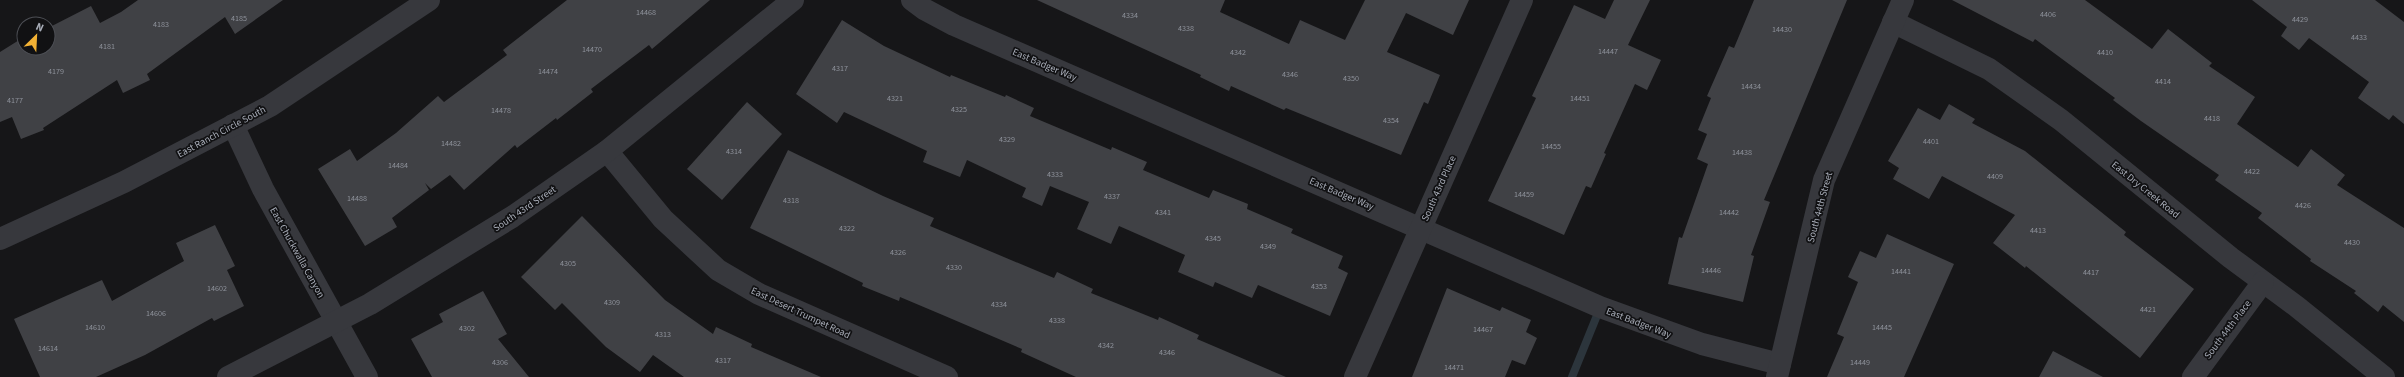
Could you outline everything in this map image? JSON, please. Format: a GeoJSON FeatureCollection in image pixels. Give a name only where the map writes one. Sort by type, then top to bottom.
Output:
{"type":"FeatureCollection","features":[{"type":"Feature","properties":{"kind":"street","name":"East Ranch Circle South"},"geometry":{"type":"LineString","coordinates":[[0,239],[124,182],[270,106],[429,0]]}},
{"type":"Feature","properties":{"kind":"street","name":"South 43rd Street"},"geometry":{"type":"LineString","coordinates":[[228,377],[370,304],[512,217],[607,151],[793,0]]}},
{"type":"Feature","properties":{"kind":"street","name":"East Badger Way"},"geometry":{"type":"LineString","coordinates":[[912,0],[924,9],[954,25],[1657,330],[1778,371]]}},
{"type":"Feature","properties":{"kind":"street","name":"South 43rd Place"},"geometry":{"type":"LineString","coordinates":[[1355,377],[1522,0]]}},
{"type":"Feature","properties":{"kind":"street","name":"South 44th Street"},"geometry":{"type":"LineString","coordinates":[[1778,371],[1824,180],[1903,0]]}},
{"type":"Feature","properties":{"kind":"street","name":"East Dry Creek Road"},"geometry":{"type":"LineString","coordinates":[[1893,22],[1989,69],[2061,120],[2384,377]]}},
{"type":"Feature","properties":{"kind":"street","name":"East Chuckwalla Canyon"},"geometry":{"type":"LineString","coordinates":[[233,125],[263,189],[367,377]]}},
{"type":"Feature","properties":{"kind":"street","name":"East Desert Trumpet Road"},"geometry":{"type":"LineString","coordinates":[[607,151],[663,219],[718,270],[759,294],[947,377]]}},
{"type":"Feature","properties":{"kind":"street","name":"South 44th Place"},"geometry":{"type":"LineString","coordinates":[[2193,377],[2263,282]]}},
{"type":"Feature","properties":{"kind":"building"},"geometry":{"type":"Polygon","coordinates":[[[138,0],[283,0],[235,34],[225,17],[147,74],[150,80],[123,93],[117,80],[43,128],[44,130],[21,139],[12,117],[0,122],[0,52],[16,42],[16,56],[56,56],[56,24],[91,6],[100,23],[121,12],[138,0]]]}},
{"type":"Feature","properties":{"kind":"building"},"geometry":{"type":"Polygon","coordinates":[[[567,0],[710,0],[652,49],[649,45],[591,89],[593,92],[557,120],[556,118],[517,148],[515,145],[464,190],[450,175],[431,189],[425,183],[429,190],[392,218],[397,227],[365,246],[318,169],[350,149],[357,161],[396,133],[438,96],[444,102],[507,55],[503,50],[567,0]]]}},
{"type":"Feature","properties":{"kind":"building"},"geometry":{"type":"Polygon","coordinates":[[[1037,0],[1225,0],[1220,12],[1289,44],[1300,20],[1345,40],[1365,0],[1469,0],[1453,35],[1406,13],[1387,52],[1440,75],[1428,104],[1424,102],[1401,155],[1286,108],[1284,110],[1231,86],[1229,91],[1200,77],[1201,75],[1037,0]]]}},
{"type":"Feature","properties":{"kind":"building"},"geometry":{"type":"Polygon","coordinates":[[[1614,0],[1650,0],[1628,45],[1661,60],[1647,90],[1635,84],[1604,153],[1606,154],[1591,188],[1586,186],[1564,235],[1488,201],[1536,98],[1532,96],[1574,5],[1605,19],[1614,0]]]}},
{"type":"Feature","properties":{"kind":"building"},"geometry":{"type":"Polygon","coordinates":[[[1754,0],[1847,0],[1764,200],[1770,202],[1751,255],[1754,256],[1743,302],[1668,284],[1679,237],[1682,238],[1708,164],[1697,159],[1707,134],[1698,130],[1711,98],[1707,96],[1729,46],[1734,48],[1754,0]]]}},
{"type":"Feature","properties":{"kind":"building"},"geometry":{"type":"Polygon","coordinates":[[[1952,0],[2085,0],[2152,49],[2168,29],[2212,63],[2209,66],[2255,97],[2237,124],[2298,167],[2311,149],[2345,175],[2337,185],[2404,228],[2404,322],[2383,305],[2378,312],[2354,293],[2356,291],[2310,261],[2311,259],[2258,218],[2262,213],[2215,180],[2219,175],[2141,121],[2113,100],[2115,98],[2035,39],[2033,42],[1952,0]]]}},
{"type":"Feature","properties":{"kind":"building"},"geometry":{"type":"Polygon","coordinates":[[[2252,0],[2375,0],[2404,22],[2404,124],[2393,115],[2389,120],[2358,98],[2369,82],[2309,38],[2299,50],[2281,36],[2287,27],[2252,0]]]}},
{"type":"Feature","properties":{"kind":"building"},"geometry":{"type":"Polygon","coordinates":[[[842,20],[884,46],[950,77],[951,75],[1005,97],[1006,95],[1034,108],[1030,116],[1111,150],[1112,147],[1147,162],[1143,170],[1209,198],[1213,190],[1248,204],[1247,209],[1293,229],[1291,233],[1343,256],[1338,268],[1348,273],[1330,316],[1258,285],[1252,298],[1215,282],[1213,287],[1178,272],[1185,255],[1119,226],[1111,244],[1077,229],[1089,202],[1050,186],[1042,206],[1022,197],[1026,188],[967,160],[960,177],[923,162],[927,151],[844,112],[837,123],[796,94],[842,20]]]}},
{"type":"Feature","properties":{"kind":"building"},"geometry":{"type":"Polygon","coordinates":[[[747,102],[782,134],[722,200],[687,169],[747,102]]]}},
{"type":"Feature","properties":{"kind":"building"},"geometry":{"type":"Polygon","coordinates":[[[1949,104],[1975,119],[1972,123],[2025,151],[2126,232],[2124,235],[2194,289],[2140,358],[2026,266],[2025,268],[1993,243],[2015,215],[1942,176],[1929,199],[1893,179],[1899,168],[1888,161],[1918,108],[1940,120],[1949,104]]]}},
{"type":"Feature","properties":{"kind":"building"},"geometry":{"type":"Polygon","coordinates":[[[788,150],[883,196],[934,218],[930,226],[1054,278],[1057,272],[1093,289],[1091,293],[1158,320],[1159,317],[1199,335],[1197,339],[1286,377],[1076,377],[1021,352],[1022,349],[945,316],[900,297],[899,301],[862,286],[863,283],[750,228],[788,150]]]}},
{"type":"Feature","properties":{"kind":"building"},"geometry":{"type":"Polygon","coordinates":[[[582,216],[665,300],[713,334],[716,327],[752,344],[751,347],[821,377],[684,377],[653,355],[640,372],[606,347],[562,303],[555,310],[521,277],[582,216]]]}},
{"type":"Feature","properties":{"kind":"building"},"geometry":{"type":"Polygon","coordinates":[[[215,225],[235,266],[227,270],[244,306],[214,321],[212,318],[145,355],[96,377],[40,377],[14,319],[102,280],[112,301],[184,261],[176,243],[215,225]]]}},
{"type":"Feature","properties":{"kind":"building"},"geometry":{"type":"Polygon","coordinates":[[[1887,234],[1954,264],[1904,377],[1827,377],[1844,337],[1837,334],[1858,282],[1848,277],[1860,251],[1876,258],[1887,234]]]}},
{"type":"Feature","properties":{"kind":"building"},"geometry":{"type":"Polygon","coordinates":[[[1447,288],[1500,311],[1502,307],[1531,320],[1526,332],[1537,338],[1525,365],[1512,360],[1505,377],[1412,377],[1447,288]]]}},
{"type":"Feature","properties":{"kind":"building"},"geometry":{"type":"Polygon","coordinates":[[[483,291],[507,334],[498,339],[529,377],[432,377],[411,339],[443,322],[439,314],[483,291]]]}},
{"type":"Feature","properties":{"kind":"building"},"geometry":{"type":"Polygon","coordinates":[[[2053,351],[2103,377],[2039,377],[2053,351]]]}},
{"type":"Feature","properties":{"kind":"waterway"},"geometry":{"type":"LineString","coordinates":[[1572,377],[1600,308]]}}]}
